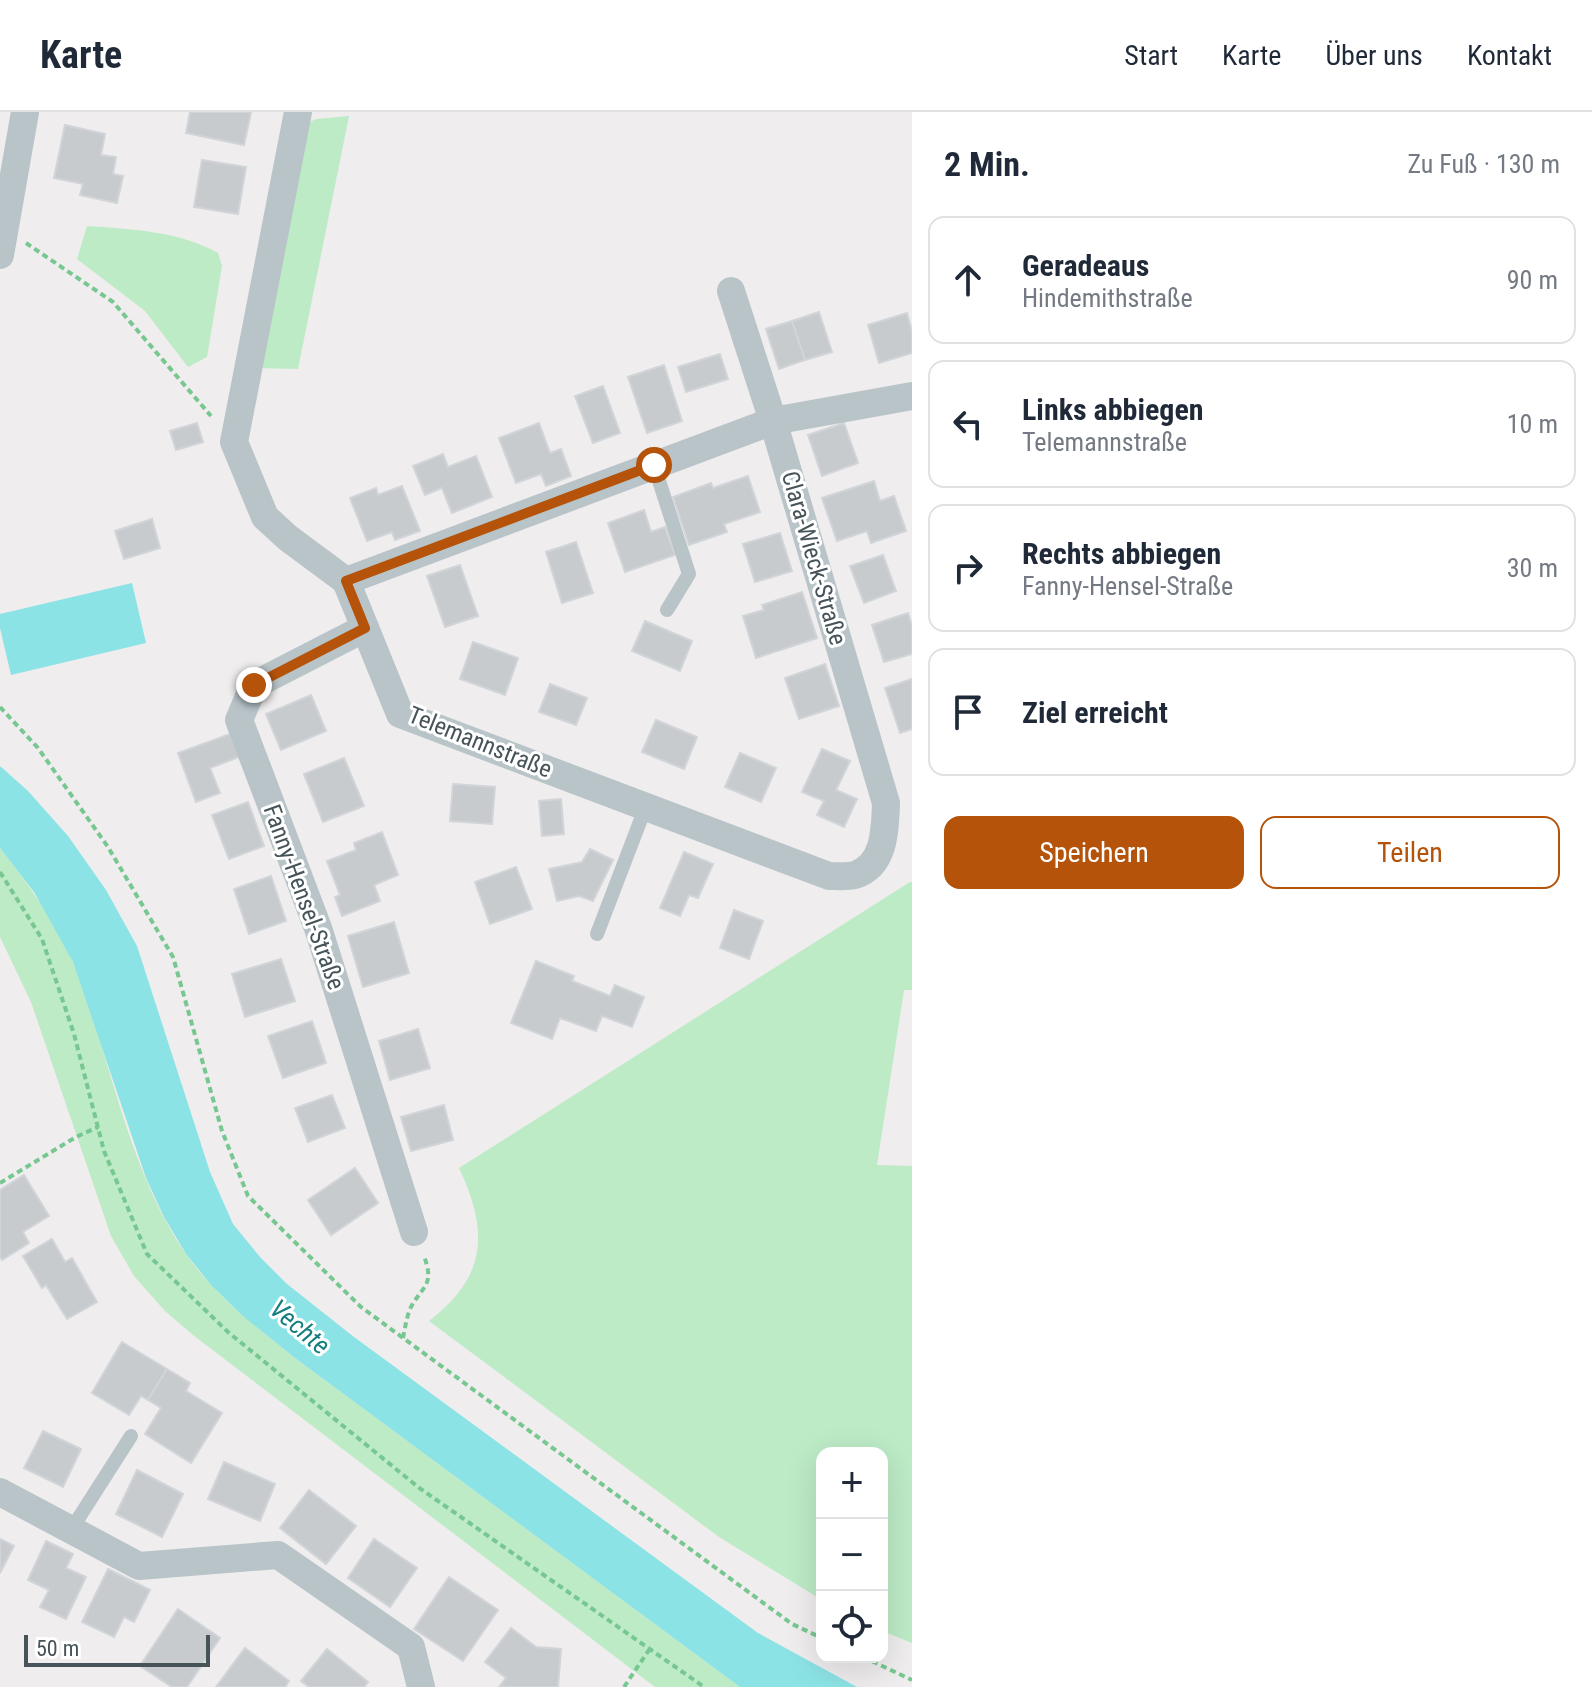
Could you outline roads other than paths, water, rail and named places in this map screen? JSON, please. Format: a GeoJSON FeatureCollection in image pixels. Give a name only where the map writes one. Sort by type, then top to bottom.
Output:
{"type":"FeatureCollection","features":[{"type":"Feature","properties":{"kind":"street"},"geometry":{"type":"LineString","coordinates":[[2,242],[25,112]]}},
{"type":"Feature","properties":{"kind":"street"},"geometry":{"type":"LineString","coordinates":[[298,112],[234,442],[265,517],[346,581],[773,421],[912,396]]}},
{"type":"Feature","properties":{"kind":"street","name":"Clara-Wieck-Straße"},"geometry":{"type":"LineString","coordinates":[[731,291],[773,421],[886,803],[885,828]]}},
{"type":"Feature","properties":{"kind":"street","name":"Telemannstraße"},"geometry":{"type":"LineString","coordinates":[[346,581],[400,714],[829,876],[854,875],[872,864],[881,849],[885,828]]}},
{"type":"Feature","properties":{"kind":"street","name":"Fanny-Hensel-Straße"},"geometry":{"type":"LineString","coordinates":[[365,628],[254,685],[239,720],[318,928],[414,1232]]}},
{"type":"Feature","properties":{"kind":"street"},"geometry":{"type":"LineString","coordinates":[[0,1492],[139,1566],[278,1555],[411,1647],[421,1687]]}},
{"type":"Feature","properties":{"kind":"lane"},"geometry":{"type":"LineString","coordinates":[[654,465],[689,574],[667,610]]}},
{"type":"Feature","properties":{"kind":"lane"},"geometry":{"type":"LineString","coordinates":[[597,934],[646,806]]}},
{"type":"Feature","properties":{"kind":"lane"},"geometry":{"type":"LineString","coordinates":[[71,1530],[131,1436]]}},
{"type":"Feature","properties":{"kind":"water"},"geometry":{"type":"Polygon","coordinates":[[[132,583],[146,643],[11,675],[0,628],[0,614],[132,583]]]}},
{"type":"Feature","properties":{"kind":"water","name":"Vechte"},"geometry":{"type":"Polygon","coordinates":[[[0,766],[28,791],[68,836],[106,890],[137,946],[210,1172],[233,1224],[260,1257],[287,1284],[354,1337],[758,1633],[857,1687],[740,1687],[295,1358],[244,1317],[212,1286],[186,1254],[146,1178],[73,962],[34,892],[0,848],[0,766]]]}}]}
